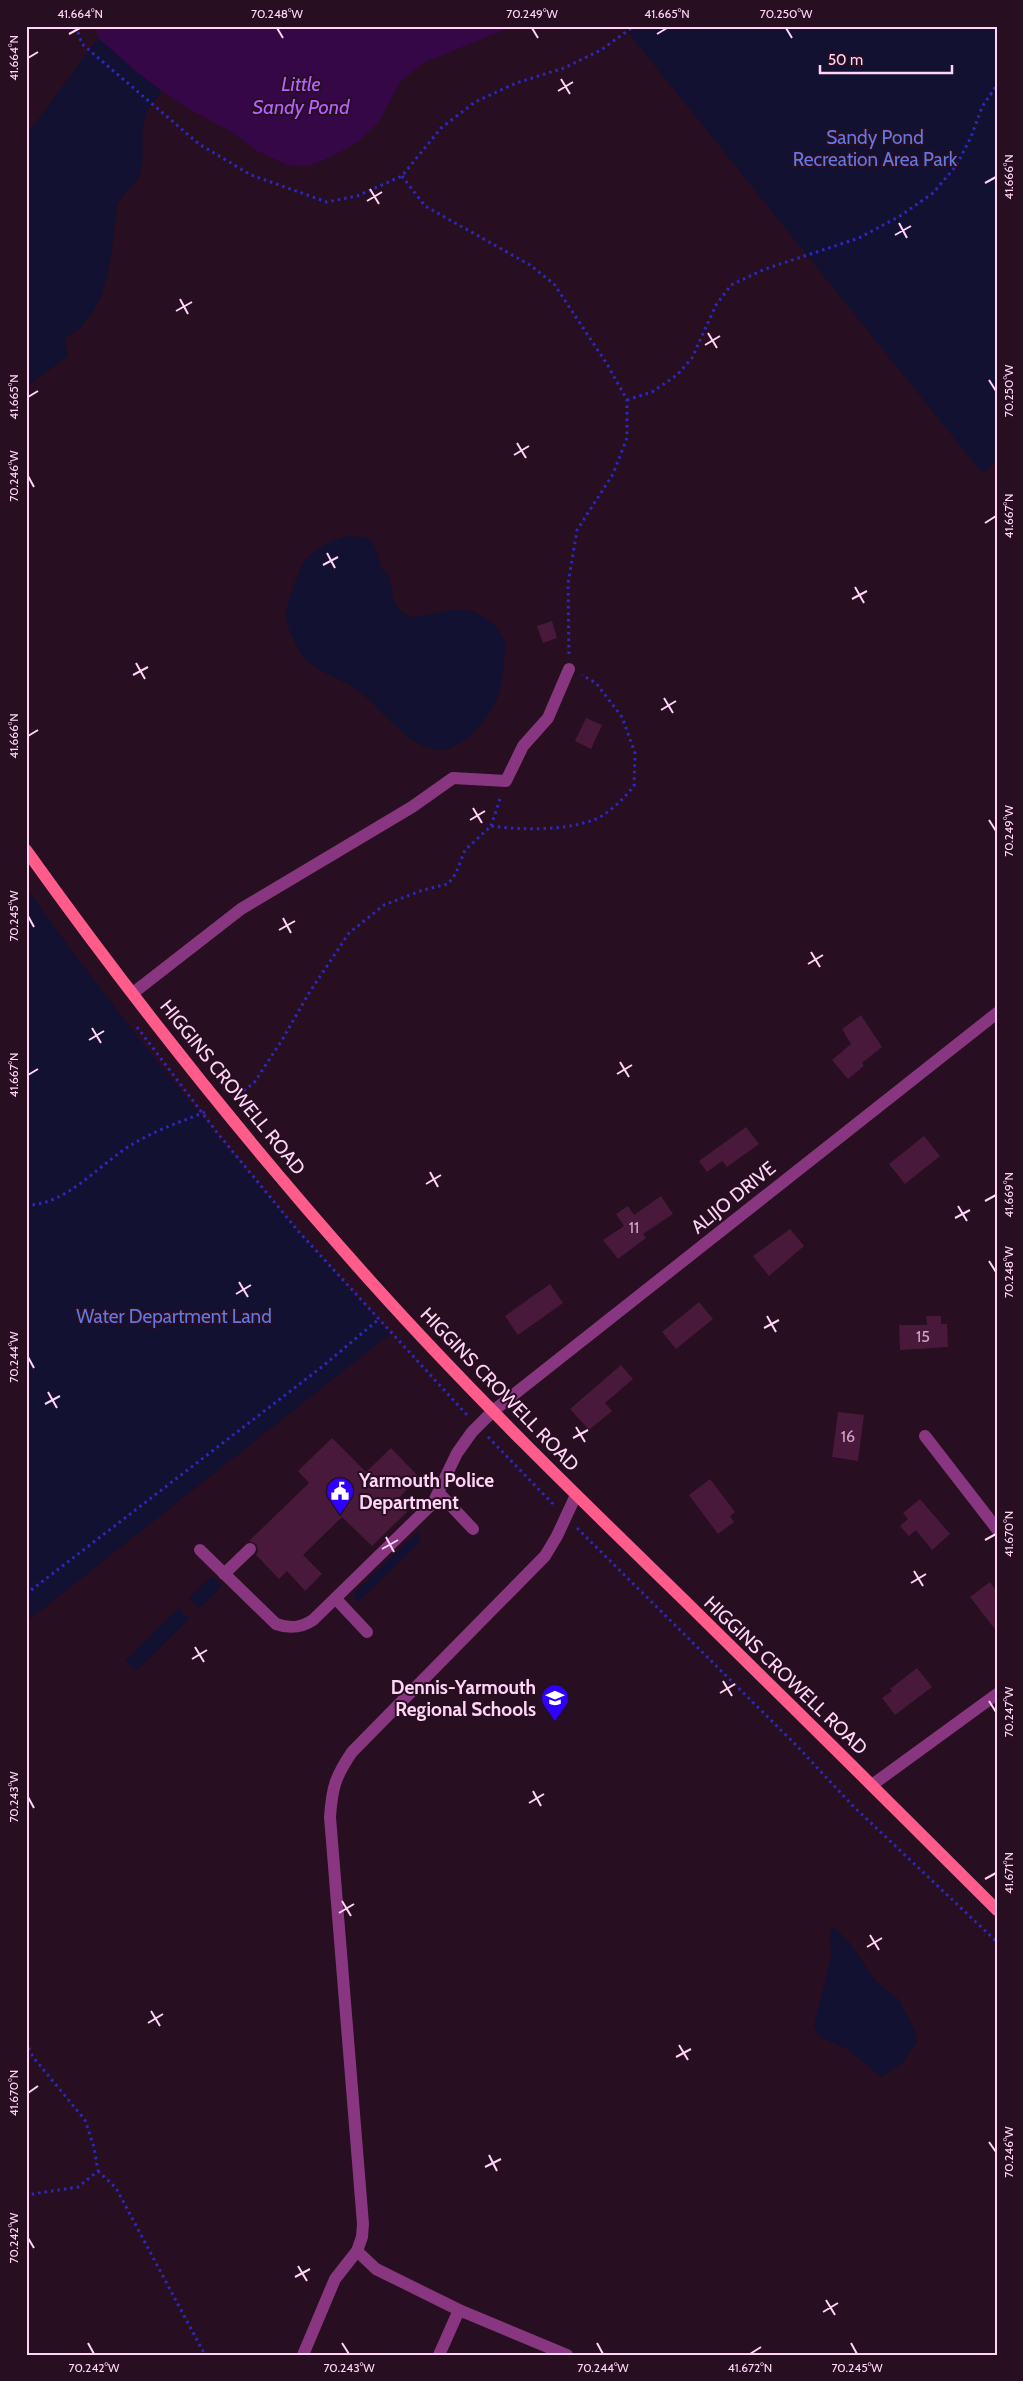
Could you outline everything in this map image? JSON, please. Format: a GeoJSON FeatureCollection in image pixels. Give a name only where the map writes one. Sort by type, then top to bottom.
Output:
{"type":"FeatureCollection","features":[{"type":"Feature","properties":{"kind":"main road","name":"HIGGINS CROWELL ROAD"},"geometry":{"type":"LineString","coordinates":[[26,850],[86,934],[222,1106],[316,1219],[396,1308],[493,1411],[997,1910]]}},
{"type":"Feature","properties":{"kind":"street"},"geometry":{"type":"LineString","coordinates":[[132,992],[241,909],[412,807],[453,778],[506,781],[523,746],[548,718],[569,669]]}},
{"type":"Feature","properties":{"kind":"street","name":"ALIJO DRIVE"},"geometry":{"type":"LineString","coordinates":[[200,1550],[271,1620],[291,1628],[307,1624],[336,1599],[432,1503],[439,1493],[448,1469],[457,1453],[472,1432],[493,1411],[997,1013]]}},
{"type":"Feature","properties":{"kind":"street"},"geometry":{"type":"LineString","coordinates":[[925,1436],[997,1529]]}},
{"type":"Feature","properties":{"kind":"street"},"geometry":{"type":"LineString","coordinates":[[439,1493],[473,1529]]}},
{"type":"Feature","properties":{"kind":"street"},"geometry":{"type":"LineString","coordinates":[[303,2355],[335,2279],[357,2251],[362,2237],[363,2224],[330,1817],[332,1788],[340,1768],[352,1752],[545,1556],[558,1536],[576,1494]]}},
{"type":"Feature","properties":{"kind":"street"},"geometry":{"type":"LineString","coordinates":[[224,1574],[250,1549]]}},
{"type":"Feature","properties":{"kind":"street"},"geometry":{"type":"LineString","coordinates":[[336,1599],[367,1632]]}},
{"type":"Feature","properties":{"kind":"street"},"geometry":{"type":"LineString","coordinates":[[872,1785],[997,1694]]}},
{"type":"Feature","properties":{"kind":"street"},"geometry":{"type":"LineString","coordinates":[[357,2251],[376,2269],[459,2310],[566,2355]]}},
{"type":"Feature","properties":{"kind":"street"},"geometry":{"type":"LineString","coordinates":[[439,2355],[459,2310]]}},
{"type":"Feature","properties":{"kind":"path"},"geometry":{"type":"LineString","coordinates":[[76,26],[82,44],[199,144],[251,175],[328,202],[357,196],[402,176],[418,153],[441,128],[475,102],[516,83],[564,68],[601,50],[634,26]]}},
{"type":"Feature","properties":{"kind":"path"},"geometry":{"type":"LineString","coordinates":[[627,400],[652,392],[682,369],[692,358],[716,305],[731,285],[765,269],[859,238],[900,216],[934,193],[956,166],[971,137],[982,107],[997,85]]}},
{"type":"Feature","properties":{"kind":"path"},"geometry":{"type":"LineString","coordinates":[[402,176],[424,206],[530,265],[554,284],[607,364],[627,400],[627,438],[612,474],[577,530],[568,584],[569,669],[596,683],[622,717],[634,753],[634,786],[620,802],[596,818],[562,826],[534,829],[491,826]]}},
{"type":"Feature","properties":{"kind":"path"},"geometry":{"type":"LineString","coordinates":[[26,1205],[35,1205],[60,1196],[131,1145],[222,1106],[254,1083],[309,993],[349,933],[384,905],[423,890],[448,884],[456,873],[465,850],[491,826],[506,781]]}},
{"type":"Feature","properties":{"kind":"path"},"geometry":{"type":"LineString","coordinates":[[192,1101],[298,1232],[466,1412]]}},
{"type":"Feature","properties":{"kind":"path"},"geometry":{"type":"LineString","coordinates":[[26,1594],[322,1366],[379,1319],[396,1308]]}},
{"type":"Feature","properties":{"kind":"path"},"geometry":{"type":"LineString","coordinates":[[486,1436],[557,1509]]}},
{"type":"Feature","properties":{"kind":"path"},"geometry":{"type":"LineString","coordinates":[[584,1536],[796,1744],[854,1806],[997,1942]]}},
{"type":"Feature","properties":{"kind":"path"},"geometry":{"type":"LineString","coordinates":[[26,2042],[33,2057],[85,2120],[94,2147],[98,2171],[116,2188],[205,2355]]}},
{"type":"Feature","properties":{"kind":"path"},"geometry":{"type":"LineString","coordinates":[[26,2195],[78,2187],[98,2171]]}},
{"type":"Feature","properties":{"kind":"green space","name":"Sandy Pond Recreation Area Park"},"geometry":{"type":"Polygon","coordinates":[[[623,26],[997,26],[997,460],[983,474],[623,26]]]}},
{"type":"Feature","properties":{"kind":"green space"},"geometry":{"type":"Polygon","coordinates":[[[98,38],[162,91],[145,116],[142,132],[143,157],[140,173],[137,180],[118,203],[110,263],[100,298],[92,314],[80,328],[64,339],[69,355],[26,387],[26,136],[98,38]]]}},
{"type":"Feature","properties":{"kind":"green space"},"geometry":{"type":"Polygon","coordinates":[[[347,536],[367,538],[372,542],[377,552],[380,566],[390,578],[393,599],[400,610],[411,617],[454,610],[473,612],[483,616],[493,624],[503,638],[505,647],[502,677],[496,702],[488,715],[469,736],[452,747],[437,750],[421,745],[392,722],[360,692],[310,664],[297,646],[286,618],[286,613],[297,577],[307,558],[331,542],[347,536]]]}},
{"type":"Feature","properties":{"kind":"green space","name":"Water Department Land"},"geometry":{"type":"Polygon","coordinates":[[[26,888],[156,1060],[294,1226],[390,1334],[26,1622],[26,888]]]}},
{"type":"Feature","properties":{"kind":"green space"},"geometry":{"type":"Polygon","coordinates":[[[417,1533],[420,1536],[419,1543],[359,1601],[354,1596],[355,1592],[417,1533]]]}},
{"type":"Feature","properties":{"kind":"green space"},"geometry":{"type":"Polygon","coordinates":[[[212,1576],[222,1586],[200,1608],[189,1598],[212,1576]]]}},
{"type":"Feature","properties":{"kind":"green space"},"geometry":{"type":"Polygon","coordinates":[[[179,1608],[189,1619],[136,1671],[126,1660],[179,1608]]]}},
{"type":"Feature","properties":{"kind":"green space"},"geometry":{"type":"Polygon","coordinates":[[[834,1927],[848,1941],[876,1981],[898,1999],[914,2029],[917,2041],[903,2062],[882,2077],[847,2049],[818,2036],[814,2025],[831,1957],[830,1931],[834,1927]]]}},
{"type":"Feature","properties":{"kind":"water","name":"Little Sandy Pond"},"geometry":{"type":"Polygon","coordinates":[[[96,26],[514,26],[423,63],[401,81],[378,123],[358,142],[333,156],[309,166],[288,165],[257,151],[230,131],[192,111],[138,73],[98,38],[96,26]]]}},
{"type":"Feature","properties":{"kind":"building"},"geometry":{"type":"Polygon","coordinates":[[[552,621],[557,638],[543,643],[537,626],[552,621]]]}},
{"type":"Feature","properties":{"kind":"building"},"geometry":{"type":"Polygon","coordinates":[[[586,718],[602,725],[591,749],[575,741],[586,718]]]}},
{"type":"Feature","properties":{"kind":"building"},"geometry":{"type":"Polygon","coordinates":[[[861,1015],[882,1047],[862,1063],[864,1066],[848,1079],[832,1060],[851,1044],[842,1029],[861,1015]]]}},
{"type":"Feature","properties":{"kind":"building"},"geometry":{"type":"Polygon","coordinates":[[[746,1127],[759,1144],[727,1167],[722,1161],[707,1172],[699,1161],[746,1127]]]}},
{"type":"Feature","properties":{"kind":"building"},"geometry":{"type":"Polygon","coordinates":[[[924,1136],[940,1156],[905,1184],[889,1164],[924,1136]]]}},
{"type":"Feature","properties":{"kind":"building"},"geometry":{"type":"Polygon","coordinates":[[[661,1196],[673,1214],[643,1234],[646,1238],[618,1259],[603,1240],[624,1226],[616,1214],[628,1206],[634,1215],[661,1196]]]}},
{"type":"Feature","properties":{"kind":"building"},"geometry":{"type":"Polygon","coordinates":[[[790,1229],[804,1246],[769,1276],[753,1256],[790,1229]]]}},
{"type":"Feature","properties":{"kind":"building"},"geometry":{"type":"Polygon","coordinates":[[[550,1284],[563,1303],[518,1335],[505,1316],[550,1284]]]}},
{"type":"Feature","properties":{"kind":"building"},"geometry":{"type":"Polygon","coordinates":[[[699,1302],[713,1319],[676,1349],[662,1332],[699,1302]]]}},
{"type":"Feature","properties":{"kind":"building"},"geometry":{"type":"Polygon","coordinates":[[[926,1316],[941,1316],[941,1324],[947,1324],[948,1347],[900,1350],[899,1325],[927,1325],[926,1316]]]}},
{"type":"Feature","properties":{"kind":"building"},"geometry":{"type":"Polygon","coordinates":[[[621,1365],[633,1379],[605,1403],[612,1411],[589,1430],[570,1409],[621,1365]]]}},
{"type":"Feature","properties":{"kind":"building"},"geometry":{"type":"Polygon","coordinates":[[[838,1412],[864,1415],[858,1461],[832,1457],[838,1412]]]}},
{"type":"Feature","properties":{"kind":"building","name":"Yarmouth Police Department"},"geometry":{"type":"Polygon","coordinates":[[[332,1438],[366,1472],[391,1448],[419,1477],[396,1501],[407,1512],[372,1546],[342,1517],[303,1555],[322,1574],[305,1591],[287,1571],[279,1579],[256,1555],[258,1551],[256,1544],[249,1541],[309,1483],[298,1471],[332,1438]]]}},
{"type":"Feature","properties":{"kind":"building"},"geometry":{"type":"Polygon","coordinates":[[[710,1479],[735,1512],[730,1516],[734,1522],[718,1534],[689,1495],[710,1479]]]}},
{"type":"Feature","properties":{"kind":"building"},"geometry":{"type":"Polygon","coordinates":[[[920,1499],[950,1534],[932,1550],[916,1530],[909,1536],[900,1526],[908,1519],[903,1513],[920,1499]]]}},
{"type":"Feature","properties":{"kind":"building"},"geometry":{"type":"Polygon","coordinates":[[[990,1582],[997,1592],[997,1632],[970,1597],[990,1582]]]}},
{"type":"Feature","properties":{"kind":"building"},"geometry":{"type":"Polygon","coordinates":[[[917,1668],[932,1687],[895,1715],[882,1698],[892,1691],[890,1689],[917,1668]]]}},
{"type":"Feature","properties":{"kind":"place","name":"Yarmouth Police Department"},"geometry":{"type":"Point","coordinates":[340,1515]}},
{"type":"Feature","properties":{"kind":"place","name":"Dennis-Yarmouth Regional Schools"},"geometry":{"type":"Point","coordinates":[555,1722]}}]}
